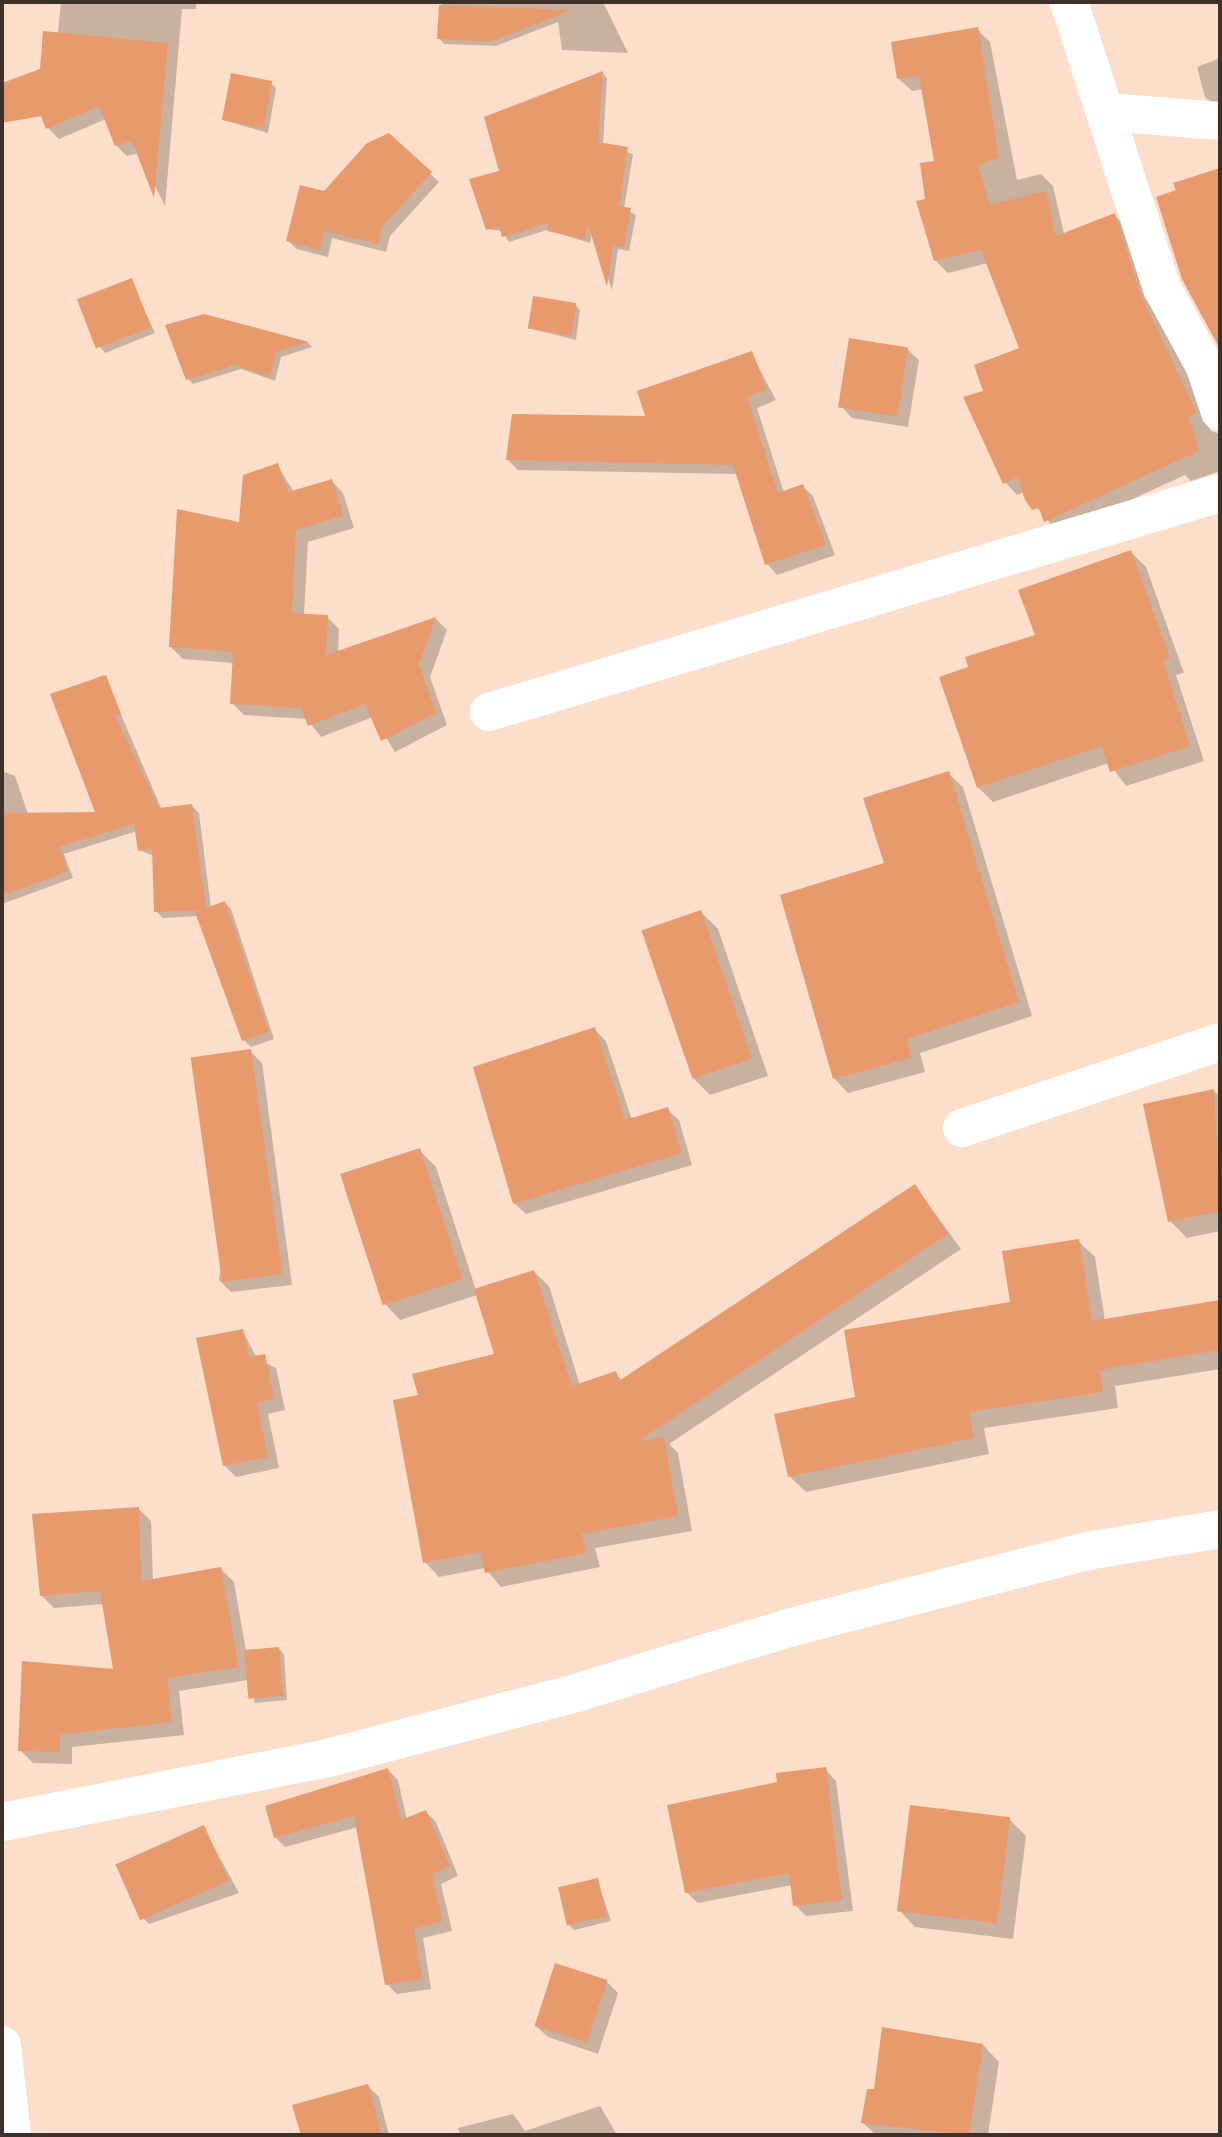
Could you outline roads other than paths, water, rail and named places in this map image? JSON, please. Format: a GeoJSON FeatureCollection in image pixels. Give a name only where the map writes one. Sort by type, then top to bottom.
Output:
{"type":"FeatureCollection","features":[{"type":"Feature","properties":{"kind":"street"},"geometry":{"type":"LineString","coordinates":[[1069,2],[1107,112],[1162,288],[1205,367],[1220,412]]}},
{"type":"Feature","properties":{"kind":"street"},"geometry":{"type":"LineString","coordinates":[[1107,112],[1220,121]]}},
{"type":"Feature","properties":{"kind":"street"},"geometry":{"type":"LineString","coordinates":[[489,712],[1220,493]]}},
{"type":"Feature","properties":{"kind":"street"},"geometry":{"type":"LineString","coordinates":[[962,1128],[1220,1042]]}},
{"type":"Feature","properties":{"kind":"street"},"geometry":{"type":"LineString","coordinates":[[2,1822],[328,1758],[579,1692],[788,1628],[1087,1551],[1220,1529]]}},
{"type":"Feature","properties":{"kind":"street"},"geometry":{"type":"LineString","coordinates":[[2,2045],[12,2135]]}}]}
